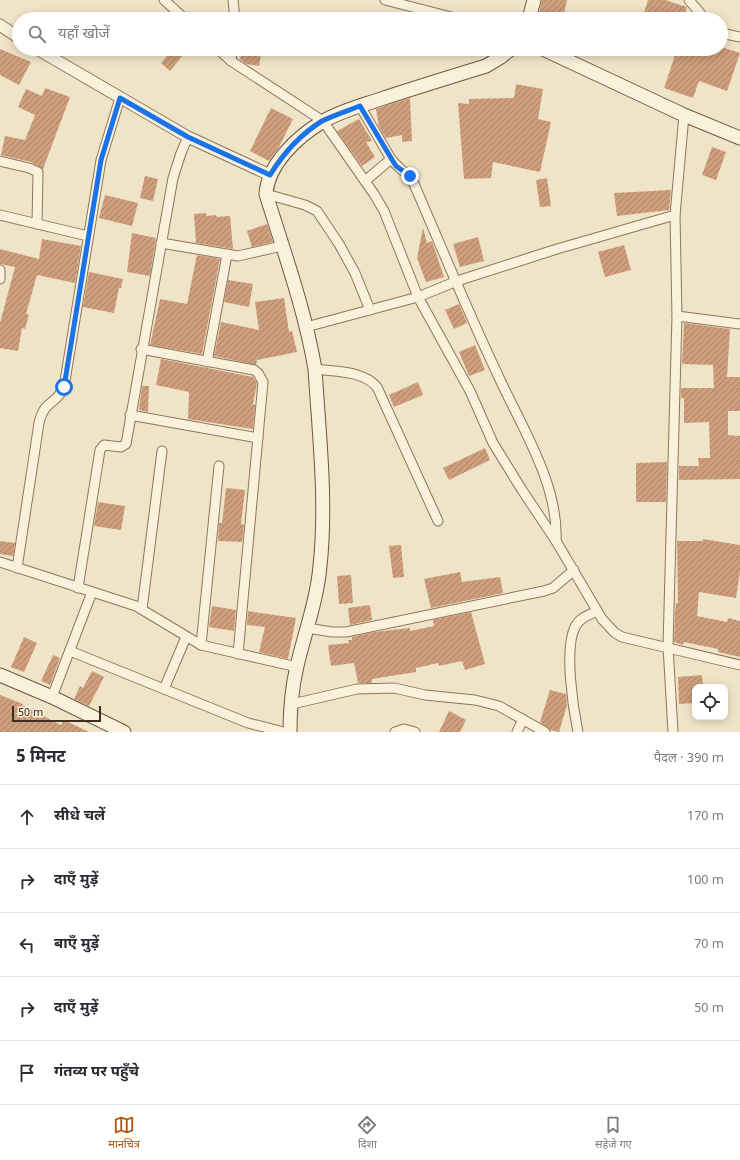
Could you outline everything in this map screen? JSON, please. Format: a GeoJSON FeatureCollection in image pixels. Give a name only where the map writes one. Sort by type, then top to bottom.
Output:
{"type":"FeatureCollection","features":[{"type":"Feature","properties":{"kind":"main road"},"geometry":{"type":"LineString","coordinates":[[531,12],[534,0]]}},
{"type":"Feature","properties":{"kind":"main road"},"geometry":{"type":"LineString","coordinates":[[290,732],[297,667],[315,597],[322,535],[322,475],[315,369],[306,327],[266,194],[270,175],[292,146],[322,121],[360,106],[486,66],[503,56]]}},
{"type":"Feature","properties":{"kind":"main road"},"geometry":{"type":"LineString","coordinates":[[558,56],[684,115],[740,138]]}},
{"type":"Feature","properties":{"kind":"main road"},"geometry":{"type":"LineString","coordinates":[[0,675],[52,697],[124,732]]}},
{"type":"Feature","properties":{"kind":"street"},"geometry":{"type":"LineString","coordinates":[[164,0],[177,12]]}},
{"type":"Feature","properties":{"kind":"street"},"geometry":{"type":"LineString","coordinates":[[233,0],[234,12]]}},
{"type":"Feature","properties":{"kind":"street"},"geometry":{"type":"LineString","coordinates":[[385,0],[432,12]]}},
{"type":"Feature","properties":{"kind":"street"},"geometry":{"type":"LineString","coordinates":[[689,0],[699,12]]}},
{"type":"Feature","properties":{"kind":"street"},"geometry":{"type":"LineString","coordinates":[[0,25],[12,33]]}},
{"type":"Feature","properties":{"kind":"street"},"geometry":{"type":"LineString","coordinates":[[728,34],[740,37]]}},
{"type":"Feature","properties":{"kind":"street"},"geometry":{"type":"LineString","coordinates":[[49,56],[188,137],[270,175]]}},
{"type":"Feature","properties":{"kind":"street"},"geometry":{"type":"LineString","coordinates":[[226,56],[322,121],[365,181],[384,211],[418,297],[470,391],[493,443],[556,541],[608,627],[615,633],[632,639],[668,646],[740,665]]}},
{"type":"Feature","properties":{"kind":"street"},"geometry":{"type":"LineString","coordinates":[[231,56],[231,61]]}},
{"type":"Feature","properties":{"kind":"street"},"geometry":{"type":"LineString","coordinates":[[18,568],[39,423],[45,406],[57,399],[64,387],[104,147],[120,98]]}},
{"type":"Feature","properties":{"kind":"street"},"geometry":{"type":"LineString","coordinates":[[360,106],[391,158],[412,180],[495,370],[538,458],[557,516],[556,541]]}},
{"type":"Feature","properties":{"kind":"street"},"geometry":{"type":"LineString","coordinates":[[673,732],[668,646],[677,316],[675,215],[684,115]]}},
{"type":"Feature","properties":{"kind":"street"},"geometry":{"type":"LineString","coordinates":[[78,588],[100,450],[104,445],[124,446],[173,178],[188,137]]}},
{"type":"Feature","properties":{"kind":"street"},"geometry":{"type":"LineString","coordinates":[[365,181],[391,158]]}},
{"type":"Feature","properties":{"kind":"street"},"geometry":{"type":"LineString","coordinates":[[0,161],[29,168],[38,172],[37,224]]}},
{"type":"Feature","properties":{"kind":"street"},"geometry":{"type":"LineString","coordinates":[[266,194],[305,205],[317,211],[339,244],[355,273],[370,310]]}},
{"type":"Feature","properties":{"kind":"street"},"geometry":{"type":"LineString","coordinates":[[306,327],[418,297],[457,281],[557,248],[675,215]]}},
{"type":"Feature","properties":{"kind":"street"},"geometry":{"type":"LineString","coordinates":[[0,216],[88,236]]}},
{"type":"Feature","properties":{"kind":"street"},"geometry":{"type":"LineString","coordinates":[[161,243],[226,255],[246,255],[282,246]]}},
{"type":"Feature","properties":{"kind":"street"},"geometry":{"type":"LineString","coordinates":[[207,362],[226,255]]}},
{"type":"Feature","properties":{"kind":"street"},"geometry":{"type":"LineString","coordinates":[[0,270],[0,279]]}},
{"type":"Feature","properties":{"kind":"street"},"geometry":{"type":"LineString","coordinates":[[677,316],[740,324]]}},
{"type":"Feature","properties":{"kind":"street"},"geometry":{"type":"LineString","coordinates":[[141,350],[254,370],[262,377],[263,382],[238,654]]}},
{"type":"Feature","properties":{"kind":"street"},"geometry":{"type":"LineString","coordinates":[[315,369],[363,375],[371,380],[377,387],[438,521]]}},
{"type":"Feature","properties":{"kind":"street"},"geometry":{"type":"LineString","coordinates":[[130,415],[258,438]]}},
{"type":"Feature","properties":{"kind":"street"},"geometry":{"type":"LineString","coordinates":[[142,609],[162,451]]}},
{"type":"Feature","properties":{"kind":"street"},"geometry":{"type":"LineString","coordinates":[[201,645],[219,466]]}},
{"type":"Feature","properties":{"kind":"street"},"geometry":{"type":"LineString","coordinates":[[0,562],[142,609],[201,645],[297,667]]}},
{"type":"Feature","properties":{"kind":"street"},"geometry":{"type":"LineString","coordinates":[[307,628],[332,632],[346,632],[544,591],[553,588],[574,570]]}},
{"type":"Feature","properties":{"kind":"street"},"geometry":{"type":"LineString","coordinates":[[52,697],[92,592]]}},
{"type":"Feature","properties":{"kind":"street"},"geometry":{"type":"LineString","coordinates":[[578,732],[573,706],[571,642],[575,626],[580,620],[597,610]]}},
{"type":"Feature","properties":{"kind":"street"},"geometry":{"type":"LineString","coordinates":[[164,689],[186,637]]}},
{"type":"Feature","properties":{"kind":"street"},"geometry":{"type":"LineString","coordinates":[[70,651],[248,723],[284,732]]}},
{"type":"Feature","properties":{"kind":"street"},"geometry":{"type":"LineString","coordinates":[[292,704],[357,689],[394,688],[425,695],[475,700],[499,706],[546,732]]}},
{"type":"Feature","properties":{"kind":"street"},"geometry":{"type":"LineString","coordinates":[[517,732],[523,719]]}},
{"type":"Feature","properties":{"kind":"street"},"geometry":{"type":"LineString","coordinates":[[395,732],[404,729],[415,732]]}},
{"type":"Feature","properties":{"kind":"building"},"geometry":{"type":"Polygon","coordinates":[[[542,0],[567,0],[564,12],[539,12],[542,0]]]}},
{"type":"Feature","properties":{"kind":"building"},"geometry":{"type":"Polygon","coordinates":[[[648,0],[665,0],[687,7],[685,12],[644,12],[648,0]]]}},
{"type":"Feature","properties":{"kind":"building"},"geometry":{"type":"Polygon","coordinates":[[[0,49],[12,54],[12,56],[17,56],[31,62],[19,85],[0,75],[0,49]]]}},
{"type":"Feature","properties":{"kind":"building"},"geometry":{"type":"Polygon","coordinates":[[[728,49],[740,53],[727,91],[699,81],[693,98],[664,88],[675,56],[728,56],[728,49]]]}},
{"type":"Feature","properties":{"kind":"building"},"geometry":{"type":"Polygon","coordinates":[[[167,56],[182,56],[170,71],[161,63],[167,56]]]}},
{"type":"Feature","properties":{"kind":"building"},"geometry":{"type":"Polygon","coordinates":[[[241,56],[261,56],[259,66],[246,64],[240,59],[241,56]]]}},
{"type":"Feature","properties":{"kind":"building"},"geometry":{"type":"Polygon","coordinates":[[[516,84],[543,89],[538,119],[551,122],[540,172],[493,162],[491,178],[464,179],[458,103],[469,104],[469,99],[514,98],[516,84]]]}},
{"type":"Feature","properties":{"kind":"building"},"geometry":{"type":"Polygon","coordinates":[[[45,88],[70,97],[43,169],[31,162],[1,155],[5,136],[25,140],[35,115],[18,107],[26,89],[42,96],[45,88]]]}},
{"type":"Feature","properties":{"kind":"building"},"geometry":{"type":"Polygon","coordinates":[[[410,98],[412,141],[402,142],[402,135],[386,138],[379,127],[376,109],[410,98]]]}},
{"type":"Feature","properties":{"kind":"building"},"geometry":{"type":"Polygon","coordinates":[[[271,108],[293,119],[279,147],[269,161],[250,151],[271,108]]]}},
{"type":"Feature","properties":{"kind":"building"},"geometry":{"type":"Polygon","coordinates":[[[359,119],[372,141],[366,142],[375,157],[362,166],[337,131],[359,119]]]}},
{"type":"Feature","properties":{"kind":"building"},"geometry":{"type":"Polygon","coordinates":[[[712,147],[726,152],[716,180],[702,175],[712,147]]]}},
{"type":"Feature","properties":{"kind":"building"},"geometry":{"type":"Polygon","coordinates":[[[145,176],[158,179],[153,201],[140,198],[145,176]]]}},
{"type":"Feature","properties":{"kind":"building"},"geometry":{"type":"Polygon","coordinates":[[[547,178],[551,206],[540,207],[536,180],[547,178]]]}},
{"type":"Feature","properties":{"kind":"building"},"geometry":{"type":"Polygon","coordinates":[[[671,190],[669,210],[617,216],[614,193],[671,190]]]}},
{"type":"Feature","properties":{"kind":"building"},"geometry":{"type":"Polygon","coordinates":[[[105,195],[138,203],[132,226],[99,218],[105,195]]]}},
{"type":"Feature","properties":{"kind":"building"},"geometry":{"type":"Polygon","coordinates":[[[206,213],[206,216],[230,216],[233,249],[196,243],[194,214],[206,213]]]}},
{"type":"Feature","properties":{"kind":"building"},"geometry":{"type":"Polygon","coordinates":[[[267,224],[273,242],[252,247],[247,231],[267,224]]]}},
{"type":"Feature","properties":{"kind":"building"},"geometry":{"type":"Polygon","coordinates":[[[423,228],[427,243],[432,241],[444,277],[426,282],[417,258],[423,228]]]}},
{"type":"Feature","properties":{"kind":"building"},"geometry":{"type":"Polygon","coordinates":[[[132,233],[156,238],[150,276],[127,272],[132,233]]]}},
{"type":"Feature","properties":{"kind":"building"},"geometry":{"type":"Polygon","coordinates":[[[478,237],[484,261],[460,267],[453,244],[478,237]]]}},
{"type":"Feature","properties":{"kind":"building"},"geometry":{"type":"Polygon","coordinates":[[[42,239],[81,246],[75,283],[37,275],[26,314],[29,315],[25,329],[22,328],[18,351],[0,348],[0,323],[15,267],[0,264],[0,249],[39,259],[42,239]]]}},
{"type":"Feature","properties":{"kind":"building"},"geometry":{"type":"Polygon","coordinates":[[[624,245],[631,270],[605,277],[598,252],[624,245]]]}},
{"type":"Feature","properties":{"kind":"building"},"geometry":{"type":"Polygon","coordinates":[[[197,255],[220,259],[202,354],[150,345],[160,299],[187,304],[197,255]]]}},
{"type":"Feature","properties":{"kind":"building"},"geometry":{"type":"Polygon","coordinates":[[[89,272],[123,279],[121,288],[119,288],[114,313],[83,307],[89,272]]]}},
{"type":"Feature","properties":{"kind":"building"},"geometry":{"type":"Polygon","coordinates":[[[228,280],[253,284],[249,307],[224,302],[228,280]]]}},
{"type":"Feature","properties":{"kind":"building"},"geometry":{"type":"Polygon","coordinates":[[[284,298],[289,332],[292,331],[297,352],[257,360],[256,365],[214,356],[221,322],[259,330],[255,302],[284,298]]]}},
{"type":"Feature","properties":{"kind":"building"},"geometry":{"type":"Polygon","coordinates":[[[459,304],[467,323],[454,329],[445,310],[459,304]]]}},
{"type":"Feature","properties":{"kind":"building"},"geometry":{"type":"Polygon","coordinates":[[[684,323],[730,329],[727,377],[740,377],[740,411],[728,411],[728,435],[740,436],[740,479],[679,480],[679,466],[699,466],[698,458],[710,458],[709,422],[684,423],[684,398],[681,398],[681,388],[714,388],[713,365],[682,364],[684,323]]]}},
{"type":"Feature","properties":{"kind":"building"},"geometry":{"type":"Polygon","coordinates":[[[475,345],[485,370],[469,376],[459,352],[475,345]]]}},
{"type":"Feature","properties":{"kind":"building"},"geometry":{"type":"Polygon","coordinates":[[[161,359],[253,377],[257,383],[253,404],[255,405],[253,429],[188,419],[189,392],[156,385],[161,359]]]}},
{"type":"Feature","properties":{"kind":"building"},"geometry":{"type":"Polygon","coordinates":[[[418,382],[423,395],[394,407],[389,395],[418,382]]]}},
{"type":"Feature","properties":{"kind":"building"},"geometry":{"type":"Polygon","coordinates":[[[142,386],[149,386],[148,412],[139,410],[142,386]]]}},
{"type":"Feature","properties":{"kind":"building"},"geometry":{"type":"Polygon","coordinates":[[[485,448],[490,460],[449,480],[443,468],[485,448]]]}},
{"type":"Feature","properties":{"kind":"building"},"geometry":{"type":"Polygon","coordinates":[[[667,462],[666,502],[636,502],[636,463],[667,462]]]}},
{"type":"Feature","properties":{"kind":"building"},"geometry":{"type":"Polygon","coordinates":[[[226,488],[245,490],[241,524],[244,525],[242,542],[218,541],[219,523],[222,523],[226,488]]]}},
{"type":"Feature","properties":{"kind":"building"},"geometry":{"type":"Polygon","coordinates":[[[98,502],[125,506],[121,530],[94,526],[98,502]]]}},
{"type":"Feature","properties":{"kind":"building"},"geometry":{"type":"Polygon","coordinates":[[[703,539],[740,545],[740,572],[736,598],[699,592],[697,616],[727,622],[728,618],[740,621],[740,657],[718,652],[718,649],[684,642],[683,645],[674,642],[676,603],[678,603],[677,541],[703,541],[703,539]]]}},
{"type":"Feature","properties":{"kind":"building"},"geometry":{"type":"Polygon","coordinates":[[[0,541],[15,543],[13,556],[0,554],[0,541]]]}},
{"type":"Feature","properties":{"kind":"building"},"geometry":{"type":"Polygon","coordinates":[[[401,545],[404,577],[393,578],[389,546],[401,545]]]}},
{"type":"Feature","properties":{"kind":"building"},"geometry":{"type":"Polygon","coordinates":[[[460,572],[462,582],[500,577],[503,593],[431,608],[424,579],[460,572]]]}},
{"type":"Feature","properties":{"kind":"building"},"geometry":{"type":"Polygon","coordinates":[[[351,575],[353,603],[339,604],[337,576],[351,575]]]}},
{"type":"Feature","properties":{"kind":"building"},"geometry":{"type":"Polygon","coordinates":[[[370,605],[372,620],[350,625],[348,608],[370,605]]]}},
{"type":"Feature","properties":{"kind":"building"},"geometry":{"type":"Polygon","coordinates":[[[212,606],[236,610],[234,631],[209,627],[212,606]]]}},
{"type":"Feature","properties":{"kind":"building"},"geometry":{"type":"Polygon","coordinates":[[[248,611],[296,618],[288,659],[259,652],[265,627],[247,625],[248,611]]]}},
{"type":"Feature","properties":{"kind":"building"},"geometry":{"type":"Polygon","coordinates":[[[471,612],[485,664],[465,670],[462,661],[439,666],[438,663],[416,668],[416,672],[372,679],[372,683],[358,683],[354,663],[331,666],[328,645],[349,643],[348,640],[352,640],[352,637],[374,632],[410,628],[410,631],[434,626],[433,620],[471,612]]]}},
{"type":"Feature","properties":{"kind":"building"},"geometry":{"type":"Polygon","coordinates":[[[24,637],[37,643],[24,672],[11,667],[24,637]]]}},
{"type":"Feature","properties":{"kind":"building"},"geometry":{"type":"Polygon","coordinates":[[[53,655],[60,658],[50,685],[41,681],[53,655]]]}},
{"type":"Feature","properties":{"kind":"building"},"geometry":{"type":"Polygon","coordinates":[[[92,671],[104,677],[89,706],[74,699],[80,686],[83,688],[92,671]]]}},
{"type":"Feature","properties":{"kind":"building"},"geometry":{"type":"Polygon","coordinates":[[[702,675],[703,684],[692,684],[692,703],[679,704],[678,677],[702,675]]]}},
{"type":"Feature","properties":{"kind":"building"},"geometry":{"type":"Polygon","coordinates":[[[550,690],[566,694],[567,705],[559,732],[550,730],[540,722],[550,690]]]}},
{"type":"Feature","properties":{"kind":"building"},"geometry":{"type":"Polygon","coordinates":[[[0,695],[23,704],[22,705],[61,725],[64,720],[89,732],[0,732],[0,695]]]}},
{"type":"Feature","properties":{"kind":"building"},"geometry":{"type":"Polygon","coordinates":[[[449,711],[466,720],[460,732],[439,732],[449,711]]]}},
{"type":"Feature","properties":{"kind":"route"},"geometry":{"type":"LineString","coordinates":[[64,387],[101,160],[120,98],[188,137],[270,175],[278,162],[307,132],[322,121],[360,106],[396,166],[410,176]]}}]}
